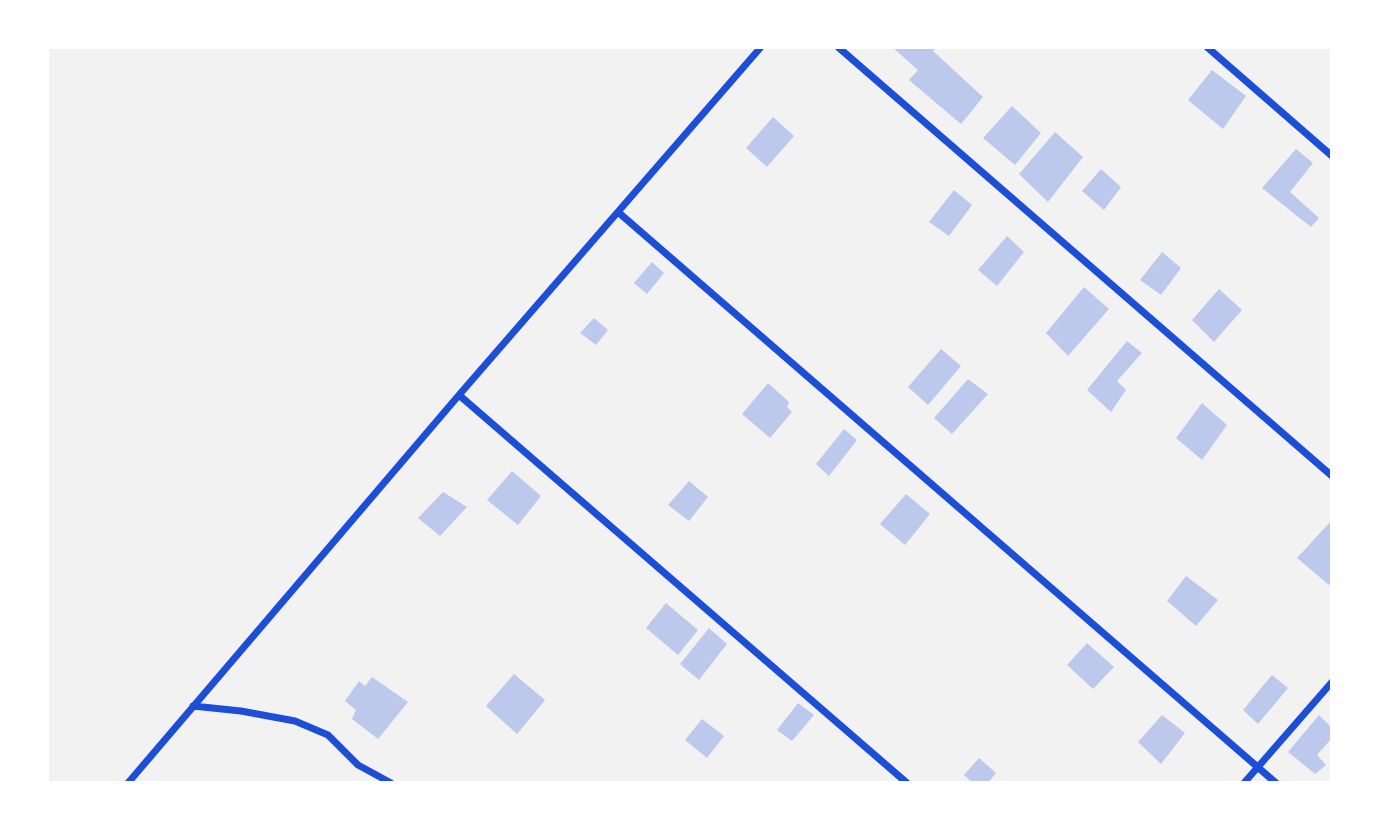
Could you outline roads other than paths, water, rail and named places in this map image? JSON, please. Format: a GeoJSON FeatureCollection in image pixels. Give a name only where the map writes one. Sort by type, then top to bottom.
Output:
{"type":"FeatureCollection","features":[{"type":"Feature","properties":{"kind":"street"},"geometry":{"type":"LineString","coordinates":[[128,783],[761,47]]}},
{"type":"Feature","properties":{"kind":"street"},"geometry":{"type":"LineString","coordinates":[[838,47],[1332,475]]}},
{"type":"Feature","properties":{"kind":"street"},"geometry":{"type":"LineString","coordinates":[[1207,47],[1332,156]]}},
{"type":"Feature","properties":{"kind":"street"},"geometry":{"type":"LineString","coordinates":[[618,212],[1276,783]]}},
{"type":"Feature","properties":{"kind":"street"},"geometry":{"type":"LineString","coordinates":[[459,395],[907,783]]}},
{"type":"Feature","properties":{"kind":"street"},"geometry":{"type":"LineString","coordinates":[[1244,783],[1332,682]]}},
{"type":"Feature","properties":{"kind":"street"},"geometry":{"type":"LineString","coordinates":[[193,706],[295,721],[328,735],[358,765],[391,783]]}}]}
